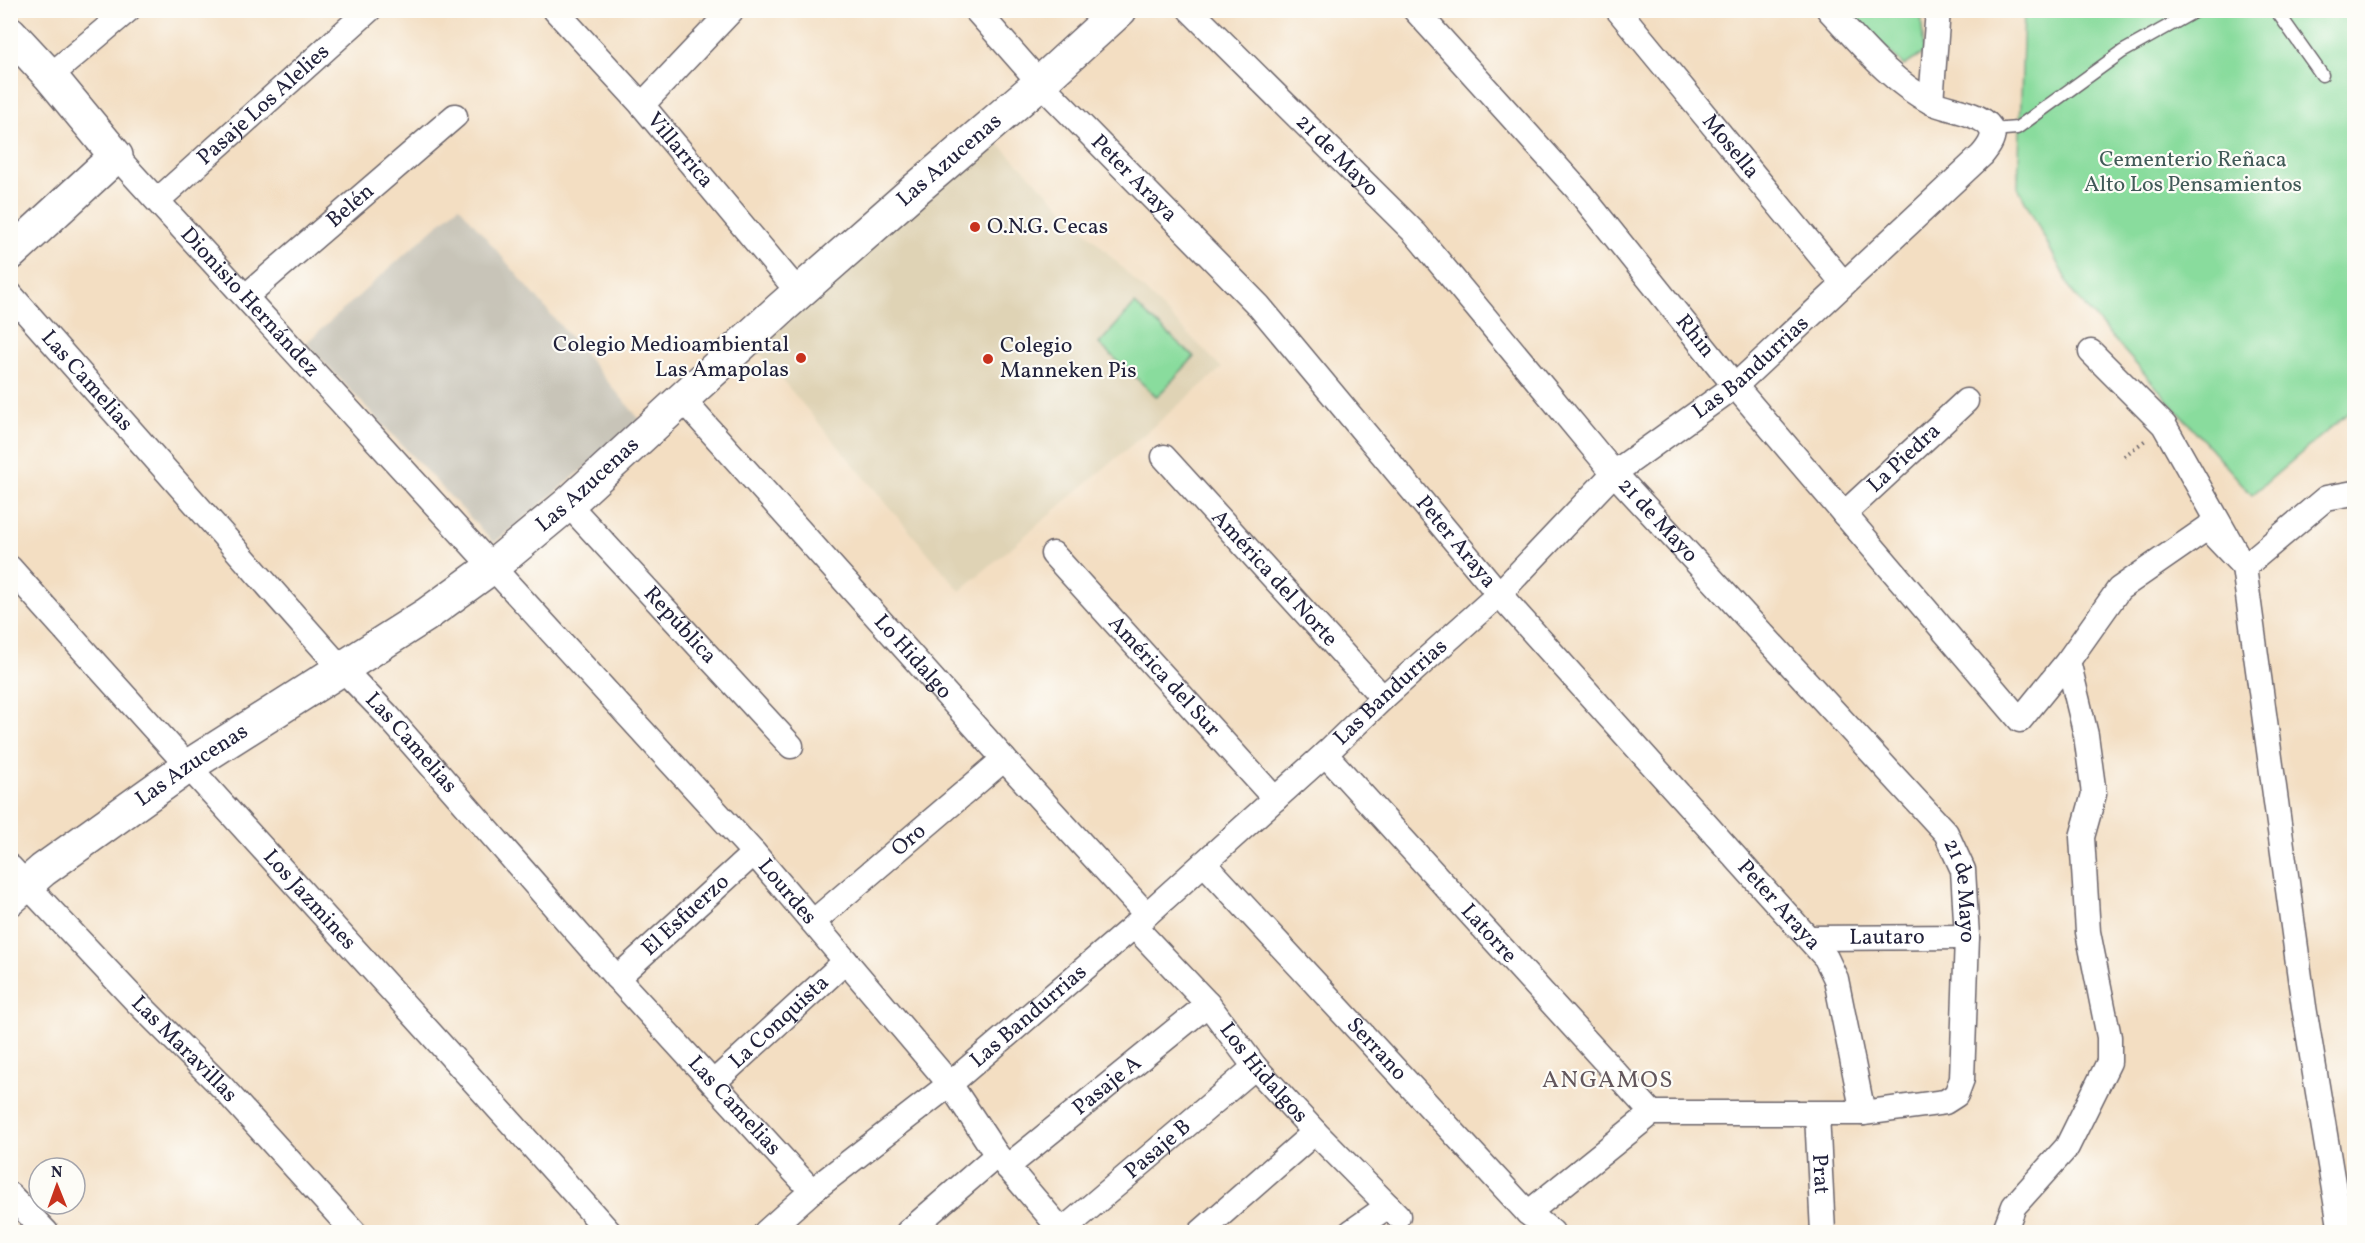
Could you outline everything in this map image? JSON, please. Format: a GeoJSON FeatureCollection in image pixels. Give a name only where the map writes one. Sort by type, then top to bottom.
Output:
{"type":"FeatureCollection","features":[{"type":"Feature","properties":{"kind":"street","name":"Pasaje Los Alelies"},"geometry":{"type":"LineString","coordinates":[[158,200],[369,10]]}},
{"type":"Feature","properties":{"kind":"street","name":"Villarrica"},"geometry":{"type":"LineString","coordinates":[[555,10],[642,105],[799,293]]}},
{"type":"Feature","properties":{"kind":"street"},"geometry":{"type":"LineString","coordinates":[[642,105],[732,10]]}},
{"type":"Feature","properties":{"kind":"street","name":"Peter Araya"},"geometry":{"type":"LineString","coordinates":[[976,10],[1040,83],[1259,306],[1499,594],[1826,958],[1836,979],[1863,1113]]}},
{"type":"Feature","properties":{"kind":"street","name":"Las Azucenas"},"geometry":{"type":"LineString","coordinates":[[16,883],[43,870],[187,767],[426,615],[492,567],[568,504],[799,293],[1040,83],[1120,10]]}},
{"type":"Feature","properties":{"kind":"street","name":"21 de Mayo"},"geometry":{"type":"LineString","coordinates":[[1190,10],[1415,233],[1614,473],[1946,833],[1963,870],[1966,937],[1962,1079],[1956,1095],[1945,1102],[1863,1113]]}},
{"type":"Feature","properties":{"kind":"street","name":"Rhin"},"geometry":{"type":"LineString","coordinates":[[1415,10],[1577,189],[1735,386],[2020,720],[2068,661]]}},
{"type":"Feature","properties":{"kind":"street","name":"Mosella"},"geometry":{"type":"LineString","coordinates":[[1618,10],[1844,283]]}},
{"type":"Feature","properties":{"kind":"street"},"geometry":{"type":"LineString","coordinates":[[1829,10],[1872,57],[1897,79],[1931,102],[1980,118],[1992,130]]}},
{"type":"Feature","properties":{"kind":"street"},"geometry":{"type":"LineString","coordinates":[[1931,102],[1938,10]]}},
{"type":"Feature","properties":{"kind":"street"},"geometry":{"type":"LineString","coordinates":[[50,76],[125,11]]}},
{"type":"Feature","properties":{"kind":"street","name":"Dionisio Hernández"},"geometry":{"type":"LineString","coordinates":[[10,33],[50,76],[116,156],[492,567]]}},
{"type":"Feature","properties":{"kind":"street","name":"Belén"},"geometry":{"type":"LineString","coordinates":[[246,296],[455,116]]}},
{"type":"Feature","properties":{"kind":"street","name":"Las Bandurrias"},"geometry":{"type":"LineString","coordinates":[[766,1233],[812,1191],[950,1083],[1140,920],[1275,800],[1383,698],[1499,594],[1614,473],[1735,386],[1982,155],[1991,142],[1992,130]]}},
{"type":"Feature","properties":{"kind":"street"},"geometry":{"type":"LineString","coordinates":[[10,255],[116,156]]}},
{"type":"Feature","properties":{"kind":"street","name":"Las Camelias"},"geometry":{"type":"LineString","coordinates":[[10,294],[342,668],[387,715],[617,978],[812,1191]]}},
{"type":"Feature","properties":{"kind":"street"},"geometry":{"type":"LineString","coordinates":[[2091,352],[2164,425],[2244,567],[2304,1007],[2341,1233]]}},
{"type":"Feature","properties":{"kind":"street","name":"Lo Hidalgo"},"geometry":{"type":"LineString","coordinates":[[682,399],[1004,759],[1140,920]]}},
{"type":"Feature","properties":{"kind":"street","name":"La Piedra"},"geometry":{"type":"LineString","coordinates":[[1844,514],[1966,401]]}},
{"type":"Feature","properties":{"kind":"street","name":"América del Norte"},"geometry":{"type":"LineString","coordinates":[[1164,457],[1383,698]]}},
{"type":"Feature","properties":{"kind":"street"},"geometry":{"type":"LineString","coordinates":[[2244,567],[2326,498],[2355,493]]}},
{"type":"Feature","properties":{"kind":"street","name":"República"},"geometry":{"type":"LineString","coordinates":[[568,504],[791,746]]}},
{"type":"Feature","properties":{"kind":"street"},"geometry":{"type":"LineString","coordinates":[[2004,1233],[2014,1206],[2067,1147],[2109,1062],[2109,1037],[2088,932],[2082,837],[2094,794],[2086,735],[2068,661],[2120,589],[2207,528],[2244,567]]}},
{"type":"Feature","properties":{"kind":"street","name":"América del Sur"},"geometry":{"type":"LineString","coordinates":[[1053,554],[1275,800]]}},
{"type":"Feature","properties":{"kind":"street","name":"Lourdes"},"geometry":{"type":"LineString","coordinates":[[492,567],[754,853],[950,1083],[1002,1161],[1062,1232]]}},
{"type":"Feature","properties":{"kind":"street","name":"Los Jazmines"},"geometry":{"type":"LineString","coordinates":[[10,568],[609,1233]]}},
{"type":"Feature","properties":{"kind":"street","name":"Latorre"},"geometry":{"type":"LineString","coordinates":[[1325,754],[1652,1113]]}},
{"type":"Feature","properties":{"kind":"street","name":"Oro"},"geometry":{"type":"LineString","coordinates":[[813,922],[1004,759]]}},
{"type":"Feature","properties":{"kind":"street","name":"El Esfuerzo"},"geometry":{"type":"LineString","coordinates":[[617,978],[754,853]]}},
{"type":"Feature","properties":{"kind":"street","name":"Serrano"},"geometry":{"type":"LineString","coordinates":[[1204,863],[1528,1213],[1552,1233]]}},
{"type":"Feature","properties":{"kind":"street","name":"Las Maravillas"},"geometry":{"type":"LineString","coordinates":[[16,883],[223,1088],[354,1233]]}},
{"type":"Feature","properties":{"kind":"street","name":"Los Hidalgos"},"geometry":{"type":"LineString","coordinates":[[1140,920],[1208,1004],[1255,1067],[1393,1211],[1351,1233]]}},
{"type":"Feature","properties":{"kind":"street","name":"Lautaro"},"geometry":{"type":"LineString","coordinates":[[1809,938],[1966,937]]}},
{"type":"Feature","properties":{"kind":"street","name":"La Conquista"},"geometry":{"type":"LineString","coordinates":[[713,1083],[846,961]]}},
{"type":"Feature","properties":{"kind":"street","name":"Pasaje A"},"geometry":{"type":"LineString","coordinates":[[908,1233],[1208,1004]]}},
{"type":"Feature","properties":{"kind":"street","name":"Pasaje B"},"geometry":{"type":"LineString","coordinates":[[1062,1232],[1255,1067]]}},
{"type":"Feature","properties":{"kind":"street"},"geometry":{"type":"LineString","coordinates":[[1528,1213],[1652,1113],[1863,1113]]}},
{"type":"Feature","properties":{"kind":"street","name":"Prat"},"geometry":{"type":"LineString","coordinates":[[1817,1114],[1823,1233]]}},
{"type":"Feature","properties":{"kind":"street"},"geometry":{"type":"LineString","coordinates":[[1201,1233],[1315,1132]]}},
{"type":"Feature","properties":{"kind":"street"},"geometry":{"type":"LineString","coordinates":[[10,1195],[46,1233]]}},
{"type":"Feature","properties":{"kind":"lane"},"geometry":{"type":"LineString","coordinates":[[1992,130],[2017,128],[2122,51],[2198,10]]}},
{"type":"Feature","properties":{"kind":"lane"},"geometry":{"type":"LineString","coordinates":[[2277,10],[2322,75]]}},
{"type":"Feature","properties":{"kind":"path"},"geometry":{"type":"LineString","coordinates":[[2124,456],[2164,425]]}},
{"type":"Feature","properties":{"kind":"shaded area","name":"Colegio Manneken Pis"},"geometry":{"type":"Polygon","coordinates":[[[990,135],[1222,368],[960,591],[757,350],[990,135]]]}},
{"type":"Feature","properties":{"kind":"shaded area"},"geometry":{"type":"Polygon","coordinates":[[[459,206],[641,421],[494,543],[306,343],[459,206]]]}},
{"type":"Feature","properties":{"kind":"green space"},"geometry":{"type":"Polygon","coordinates":[[[1856,11],[1921,11],[1924,53],[1904,66],[1852,14],[1856,11]]]}},
{"type":"Feature","properties":{"kind":"green space","name":"Cementerio Reñaca Alto Los Pensamientos"},"geometry":{"type":"Polygon","coordinates":[[[2024,11],[2354,11],[2354,408],[2252,495],[2073,293],[2018,187],[2024,11]]]}},
{"type":"Feature","properties":{"kind":"green space"},"geometry":{"type":"Polygon","coordinates":[[[1135,304],[1194,357],[1157,397],[1099,344],[1135,304]]]}},
{"type":"Feature","properties":{"kind":"place","name":"O.N.G. Cecas"},"geometry":{"type":"Point","coordinates":[975,227]}},
{"type":"Feature","properties":{"kind":"place","name":"Colegio Medioambiental Las Amapolas"},"geometry":{"type":"Point","coordinates":[801,358]}},
{"type":"Feature","properties":{"kind":"place","name":"Colegio Manneken Pis"},"geometry":{"type":"Point","coordinates":[988,359]}},
{"type":"Feature","properties":{"kind":"district","name":"ANGAMOS"},"geometry":{"type":"Point","coordinates":[1608,1081]}}]}
